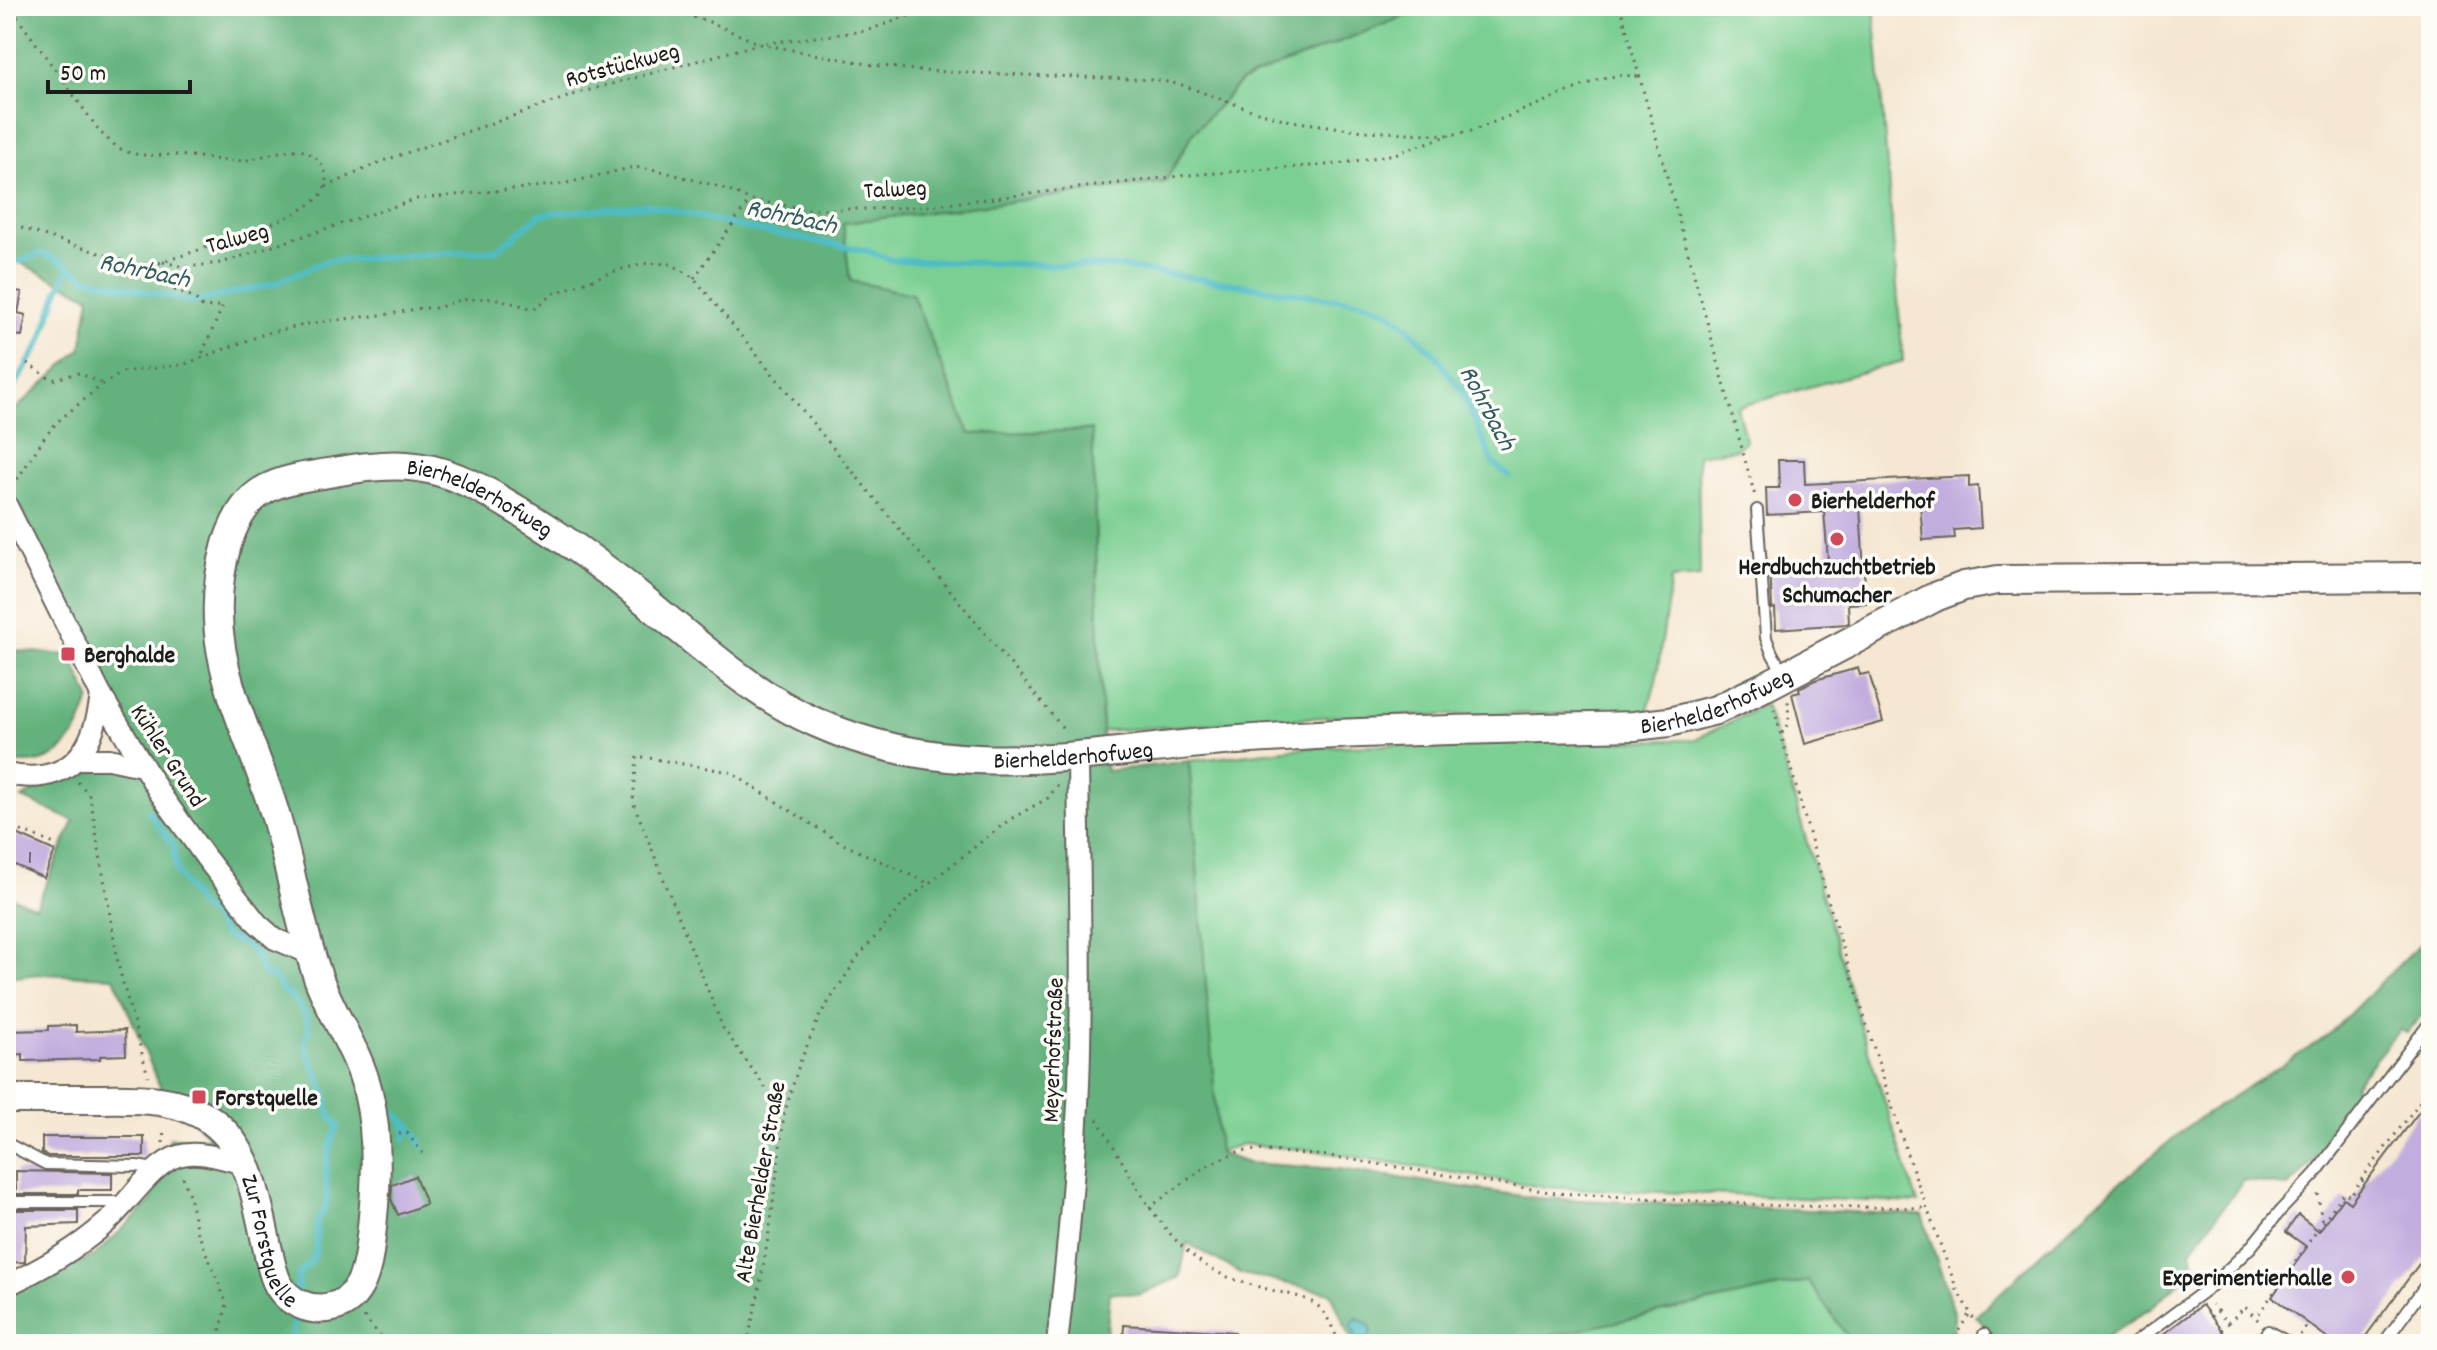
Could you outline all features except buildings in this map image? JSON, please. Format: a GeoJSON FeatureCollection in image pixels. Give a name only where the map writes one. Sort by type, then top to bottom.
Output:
{"type":"FeatureCollection","features":[{"type":"Feature","properties":{"kind":"street","name":"Bierhelderhofweg"},"geometry":{"type":"LineString","coordinates":[[311,954],[274,811],[225,672],[219,636],[221,575],[233,528],[251,499],[286,481],[352,468],[411,466],[446,473],[495,496],[613,575],[747,684],[819,724],[901,751],[1001,761],[1078,757],[1184,744],[1309,735],[1646,726],[1695,717],[1780,685],[1925,602],[1983,582],[2011,579],[2431,577]]}},
{"type":"Feature","properties":{"kind":"street","name":"Kühler Grund"},"geometry":{"type":"LineString","coordinates":[[10,495],[101,695],[142,766],[206,858],[257,923],[275,939],[311,954]]}},
{"type":"Feature","properties":{"kind":"street"},"geometry":{"type":"LineString","coordinates":[[6,774],[30,778],[65,767],[78,759],[94,729],[101,695]]}},
{"type":"Feature","properties":{"kind":"street","name":"Meyerhofstraße"},"geometry":{"type":"LineString","coordinates":[[1057,1344],[1078,1103],[1081,987],[1078,757]]}},
{"type":"Feature","properties":{"kind":"street"},"geometry":{"type":"LineString","coordinates":[[78,759],[109,759],[142,766]]}},
{"type":"Feature","properties":{"kind":"street"},"geometry":{"type":"LineString","coordinates":[[311,954],[329,1002],[362,1070],[375,1136],[370,1245],[364,1279],[352,1296]]}},
{"type":"Feature","properties":{"kind":"street","name":"Zur Forstquelle"},"geometry":{"type":"LineString","coordinates":[[6,1099],[155,1100],[191,1109],[212,1121],[229,1138],[245,1164],[275,1278],[281,1289],[299,1304],[314,1308],[338,1305],[352,1296]]}},
{"type":"Feature","properties":{"kind":"street"},"geometry":{"type":"LineString","coordinates":[[6,1286],[72,1251],[108,1222],[163,1165],[181,1155],[192,1154],[245,1164]]}},
{"type":"Feature","properties":{"kind":"lane"},"geometry":{"type":"LineString","coordinates":[[1757,510],[1766,638],[1780,685]]}},
{"type":"Feature","properties":{"kind":"lane"},"geometry":{"type":"LineString","coordinates":[[2133,1344],[2231,1269],[2315,1174],[2431,1021]]}},
{"type":"Feature","properties":{"kind":"lane"},"geometry":{"type":"LineString","coordinates":[[6,1143],[46,1164],[163,1165]]}},
{"type":"Feature","properties":{"kind":"lane"},"geometry":{"type":"LineString","coordinates":[[6,1202],[128,1201]]}},
{"type":"Feature","properties":{"kind":"lane"},"geometry":{"type":"LineString","coordinates":[[2383,1344],[2431,1278]]}},
{"type":"Feature","properties":{"kind":"lane"},"geometry":{"type":"LineString","coordinates":[[2258,1344],[2268,1331],[2291,1344]]}},
{"type":"Feature","properties":{"kind":"path"},"geometry":{"type":"LineString","coordinates":[[9,6],[101,133],[119,148],[146,156],[177,155],[233,161],[283,151],[303,151],[321,164],[326,187]]}},
{"type":"Feature","properties":{"kind":"path"},"geometry":{"type":"LineString","coordinates":[[655,6],[707,21],[760,44],[921,71],[1157,80],[1182,85],[1291,121],[1365,131],[1450,135],[1472,131],[1602,78],[1623,75],[1639,77]]}},
{"type":"Feature","properties":{"kind":"path","name":"Rotstückweg"},"geometry":{"type":"LineString","coordinates":[[163,262],[280,220],[303,209],[326,187],[380,162],[582,92],[760,44],[866,31],[936,6]]}},
{"type":"Feature","properties":{"kind":"path"},"geometry":{"type":"LineString","coordinates":[[1620,6],[1757,510]]}},
{"type":"Feature","properties":{"kind":"path","name":"Talweg"},"geometry":{"type":"LineString","coordinates":[[163,262],[186,267],[221,263],[417,199],[563,184],[634,167],[720,187],[750,200],[808,209],[919,207],[1188,175],[1338,164],[1395,154],[1450,135]]}},
{"type":"Feature","properties":{"kind":"path"},"geometry":{"type":"LineString","coordinates":[[694,278],[750,200]]}},
{"type":"Feature","properties":{"kind":"path"},"geometry":{"type":"LineString","coordinates":[[6,223],[136,265],[163,262]]}},
{"type":"Feature","properties":{"kind":"path"},"geometry":{"type":"LineString","coordinates":[[10,495],[57,422],[103,384],[123,372],[185,364],[267,333],[318,322],[437,308],[460,300],[494,298],[534,309],[555,293],[618,270],[648,263],[671,264],[694,278],[1063,727],[1078,757]]}},
{"type":"Feature","properties":{"kind":"path"},"geometry":{"type":"LineString","coordinates":[[154,264],[166,285],[197,299],[202,307],[223,306],[200,358]]}},
{"type":"Feature","properties":{"kind":"path"},"geometry":{"type":"LineString","coordinates":[[27,363],[52,380],[79,373],[103,384]]}},
{"type":"Feature","properties":{"kind":"path"},"geometry":{"type":"LineString","coordinates":[[1780,685],[1782,733],[1865,1024],[1926,1208],[1957,1290],[1987,1339]]}},
{"type":"Feature","properties":{"kind":"path"},"geometry":{"type":"LineString","coordinates":[[1780,685],[1789,724],[1782,733]]}},
{"type":"Feature","properties":{"kind":"path"},"geometry":{"type":"LineString","coordinates":[[784,1114],[723,1028],[633,802],[637,756],[730,772],[841,843],[928,883]]}},
{"type":"Feature","properties":{"kind":"path","name":"Alte Bierhelder Straße"},"geometry":{"type":"LineString","coordinates":[[747,1344],[771,1220],[784,1114],[800,1062],[820,1015],[858,957],[884,925],[928,883],[1009,820],[1048,798],[1078,757]]}},
{"type":"Feature","properties":{"kind":"path"},"geometry":{"type":"LineString","coordinates":[[76,780],[90,796],[119,968],[145,1066]]}},
{"type":"Feature","properties":{"kind":"path"},"geometry":{"type":"LineString","coordinates":[[6,825],[57,845]]}},
{"type":"Feature","properties":{"kind":"path"},"geometry":{"type":"LineString","coordinates":[[2256,1318],[2344,1192],[2350,1196],[2363,1181],[2431,1087]]}},
{"type":"Feature","properties":{"kind":"path"},"geometry":{"type":"LineString","coordinates":[[155,1100],[172,1119],[165,1123],[161,1140],[163,1165],[186,1182],[196,1228],[227,1304],[217,1344]]}},
{"type":"Feature","properties":{"kind":"path"},"geometry":{"type":"LineString","coordinates":[[1078,1103],[1095,1117],[1149,1208],[1186,1249],[1207,1266],[1314,1303],[1323,1312],[1339,1342],[1333,1344]]}},
{"type":"Feature","properties":{"kind":"path"},"geometry":{"type":"LineString","coordinates":[[375,1136],[407,1133],[424,1155]]}},
{"type":"Feature","properties":{"kind":"path"},"geometry":{"type":"LineString","coordinates":[[1149,1208],[1218,1160],[1238,1152],[1256,1150],[1329,1156],[1556,1193],[1767,1205],[1926,1208]]}},
{"type":"Feature","properties":{"kind":"path"},"geometry":{"type":"LineString","coordinates":[[2315,1174],[2322,1223]]}},
{"type":"Feature","properties":{"kind":"path"},"geometry":{"type":"LineString","coordinates":[[352,1296],[371,1327],[393,1344]]}},
{"type":"Feature","properties":{"kind":"path"},"geometry":{"type":"LineString","coordinates":[[2221,1330],[2245,1307],[2268,1331]]}},
{"type":"Feature","properties":{"kind":"path"},"geometry":{"type":"LineString","coordinates":[[2217,1311],[2228,1323]]}},
{"type":"Feature","properties":{"kind":"path"},"geometry":{"type":"LineString","coordinates":[[1950,1344],[1970,1313]]}},
{"type":"Feature","properties":{"kind":"green space"},"geometry":{"type":"Polygon","coordinates":[[[6,6],[1430,6],[1241,81],[1193,133],[1165,182],[843,223],[850,281],[912,294],[970,434],[1092,430],[1106,771],[1189,761],[1219,1153],[1247,1163],[1340,1169],[1536,1198],[1922,1215],[1954,1312],[1954,1344],[1853,1344],[1808,1281],[1536,1339],[1536,1344],[1353,1344],[1331,1293],[1242,1274],[1187,1243],[1180,1277],[1139,1295],[1110,1292],[1106,1344],[6,1344],[6,1295],[94,1256],[150,1203],[170,1138],[211,1138],[161,1089],[114,977],[39,974],[6,978],[6,895],[36,907],[74,821],[22,798],[81,764],[138,770],[127,728],[6,478],[6,449],[10,447],[6,437],[6,418],[81,349],[90,297],[6,256],[6,6]]]}},
{"type":"Feature","properties":{"kind":"green space"},"geometry":{"type":"Polygon","coordinates":[[[1430,6],[1874,6],[1903,361],[1737,407],[1746,441],[1736,449],[1698,455],[1700,577],[1671,579],[1656,682],[1647,712],[1324,717],[1102,731],[1092,430],[970,434],[912,294],[850,281],[843,223],[1165,182],[1193,133],[1241,81],[1430,6]]]}},
{"type":"Feature","properties":{"kind":"green space"},"geometry":{"type":"Polygon","coordinates":[[[6,650],[70,655],[90,698],[79,727],[62,749],[51,757],[23,763],[6,761],[6,650]]]}},
{"type":"Feature","properties":{"kind":"green space"},"geometry":{"type":"Polygon","coordinates":[[[1765,705],[1863,1035],[1918,1203],[1543,1187],[1318,1151],[1242,1144],[1218,1153],[1189,761],[1312,747],[1694,740],[1765,705]]]}},
{"type":"Feature","properties":{"kind":"green space"},"geometry":{"type":"Polygon","coordinates":[[[2431,933],[2431,1005],[2407,1033],[2399,1030],[2354,1085],[2360,1094],[2320,1154],[2289,1187],[2244,1180],[2191,1250],[2194,1268],[2150,1309],[2096,1344],[2000,1344],[1976,1316],[2090,1208],[2189,1125],[2326,1037],[2431,933]]]}},
{"type":"Feature","properties":{"kind":"green space"},"geometry":{"type":"Polygon","coordinates":[[[1808,1281],[1853,1344],[1536,1344],[1535,1339],[1808,1281]]]}},
{"type":"Feature","properties":{"kind":"water"},"geometry":{"type":"Polygon","coordinates":[[[1357,1318],[1371,1327],[1369,1340],[1357,1339],[1351,1325],[1357,1318]]]}},
{"type":"Feature","properties":{"kind":"waterway","name":"Rohrbach"},"geometry":{"type":"LineString","coordinates":[[6,262],[22,261],[42,253],[86,278],[193,302],[273,284],[327,261],[497,250],[541,214],[648,205],[741,227],[868,251],[891,260],[1121,267],[1382,308],[1401,321],[1437,356],[1460,387],[1493,463],[1509,476]]}},
{"type":"Feature","properties":{"kind":"waterway"},"geometry":{"type":"LineString","coordinates":[[6,400],[41,342],[69,269]]}},
{"type":"Feature","properties":{"kind":"waterway"},"geometry":{"type":"LineString","coordinates":[[149,812],[173,845],[177,872],[198,905],[211,915],[224,935],[255,953],[262,972],[276,979],[305,1014],[309,1030],[306,1049],[325,1092],[329,1113],[338,1126],[328,1155],[327,1202],[317,1223],[316,1251],[299,1274],[297,1292]]}},
{"type":"Feature","properties":{"kind":"waterway"},"geometry":{"type":"LineString","coordinates":[[380,1103],[409,1124],[422,1145]]}},
{"type":"Feature","properties":{"kind":"waterway"},"geometry":{"type":"LineString","coordinates":[[402,1119],[407,1133],[405,1139]]}},
{"type":"Feature","properties":{"kind":"waterway"},"geometry":{"type":"LineString","coordinates":[[291,1344],[296,1316]]}},
{"type":"Feature","properties":{"kind":"place","name":"Bierhelderhof"},"geometry":{"type":"Point","coordinates":[1795,500]}},
{"type":"Feature","properties":{"kind":"place","name":"Herdbuchzuchtbetrieb Schumacher"},"geometry":{"type":"Point","coordinates":[1837,539]}},
{"type":"Feature","properties":{"kind":"place","name":"Berghalde"},"geometry":{"type":"Point","coordinates":[68,654]}},
{"type":"Feature","properties":{"kind":"place","name":"Forstquelle"},"geometry":{"type":"Point","coordinates":[199,1097]}},
{"type":"Feature","properties":{"kind":"place","name":"Experimentierhalle"},"geometry":{"type":"Point","coordinates":[2348,1277]}}]}
